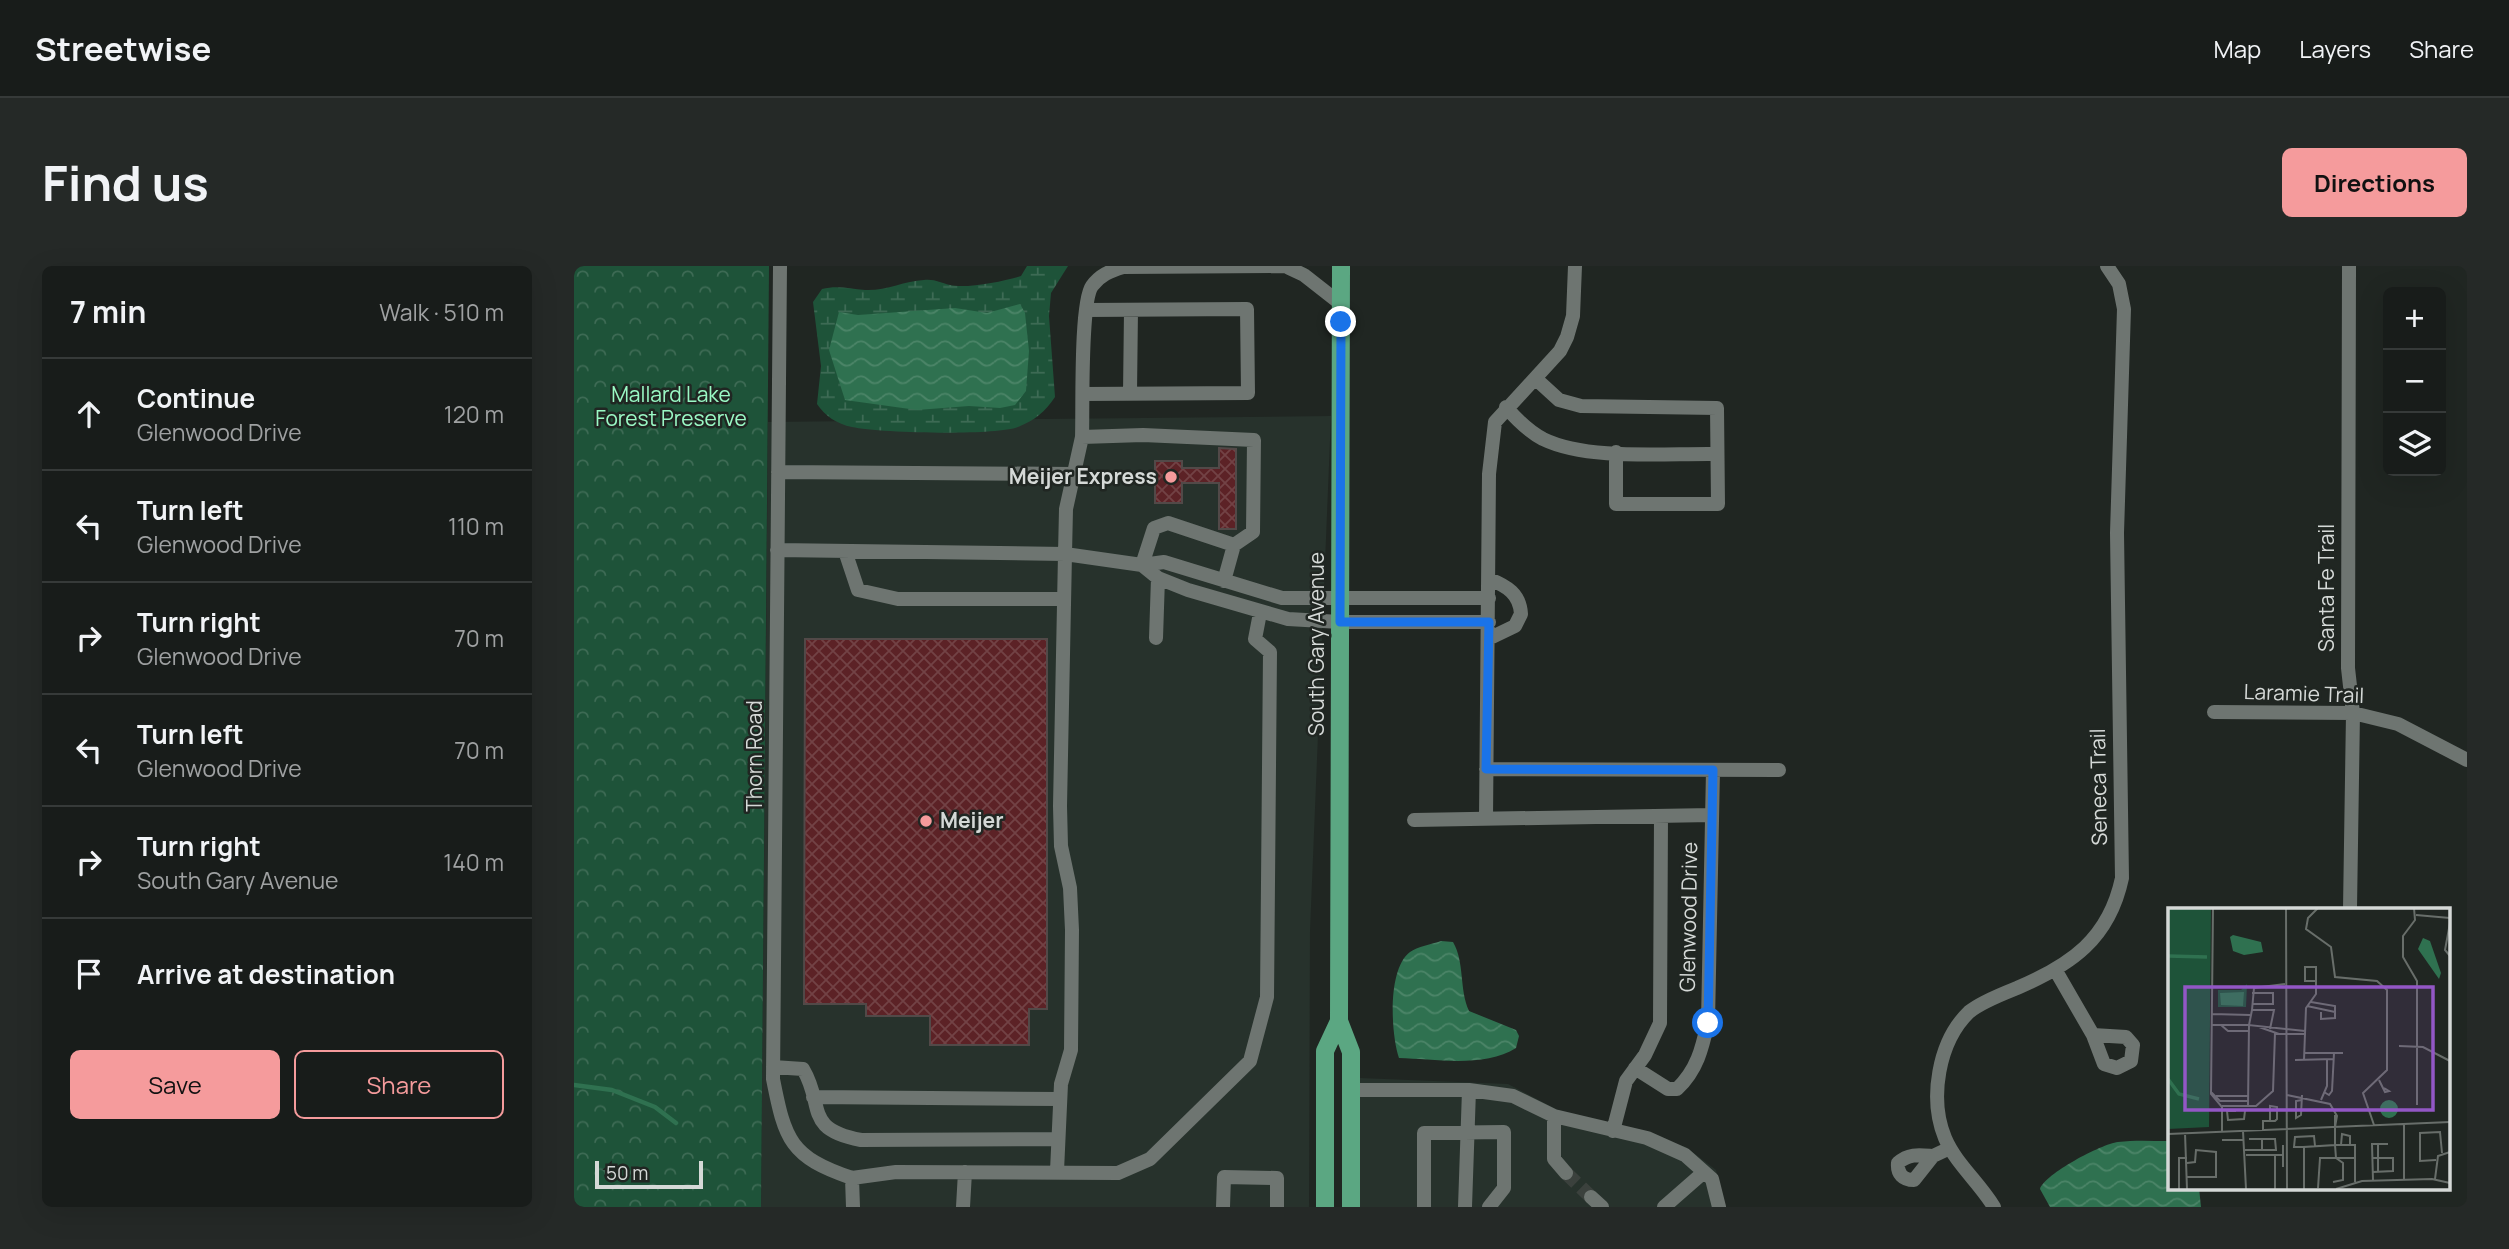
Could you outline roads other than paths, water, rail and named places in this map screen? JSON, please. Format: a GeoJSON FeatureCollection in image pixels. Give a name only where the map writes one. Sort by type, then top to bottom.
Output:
{"type":"FeatureCollection","features":[{"type":"Feature","properties":{"kind":"main road","name":"South Gary Avenue"},"geometry":{"type":"LineString","coordinates":[[1341,266],[1339,1021],[1351,1052],[1351,1207]]}},
{"type":"Feature","properties":{"kind":"main road","name":"South Gary Avenue"},"geometry":{"type":"LineString","coordinates":[[1321,1204],[1325,1051],[1339,1021]]}},
{"type":"Feature","properties":{"kind":"street","name":"Thorn Road"},"geometry":{"type":"LineString","coordinates":[[780,266],[773,1067],[786,1137],[820,1167],[852,1178]]}},
{"type":"Feature","properties":{"kind":"street"},"geometry":{"type":"LineString","coordinates":[[1486,819],[1489,474],[1495,422],[1560,351],[1573,316],[1575,266]]}},
{"type":"Feature","properties":{"kind":"street","name":"Santa Fe Trail"},"geometry":{"type":"LineString","coordinates":[[2349,266],[2348,668],[2353,713],[2350,908]]}},
{"type":"Feature","properties":{"kind":"street"},"geometry":{"type":"LineString","coordinates":[[1057,1171],[1059,1099],[1070,1050],[1072,930],[1070,888],[1061,846],[1066,509],[1082,437],[1086,310],[1090,289],[1104,273],[1123,267],[1291,267],[1341,304]]}},
{"type":"Feature","properties":{"kind":"street","name":"Seneca Trail"},"geometry":{"type":"LineString","coordinates":[[1994,1207],[1950,1148],[1940,1118],[1940,1065],[1952,1038],[1969,1012],[2056,971],[2104,929],[2115,908],[2122,878],[2117,560],[2124,309],[2119,284],[2110,268]]}},
{"type":"Feature","properties":{"kind":"street"},"geometry":{"type":"LineString","coordinates":[[1083,394],[1248,393],[1247,309],[1086,310]]}},
{"type":"Feature","properties":{"kind":"street"},"geometry":{"type":"LineString","coordinates":[[1130,394],[1131,310]]}},
{"type":"Feature","properties":{"kind":"street"},"geometry":{"type":"LineString","coordinates":[[1536,379],[1559,400],[1581,406],[1717,408],[1718,504],[1616,504],[1616,452]]}},
{"type":"Feature","properties":{"kind":"street"},"geometry":{"type":"LineString","coordinates":[[1506,407],[1525,428],[1558,445],[1616,452],[1717,454]]}},
{"type":"Feature","properties":{"kind":"street"},"geometry":{"type":"LineString","coordinates":[[1082,437],[1143,435],[1254,440],[1254,532],[1234,545],[1224,581]]}},
{"type":"Feature","properties":{"kind":"street"},"geometry":{"type":"LineString","coordinates":[[778,472],[1072,474]]}},
{"type":"Feature","properties":{"kind":"street"},"geometry":{"type":"LineString","coordinates":[[1142,565],[1153,528],[1168,523],[1234,545]]}},
{"type":"Feature","properties":{"kind":"street"},"geometry":{"type":"LineString","coordinates":[[777,550],[1065,554],[1142,565],[1164,562],[1282,598],[1489,598]]}},
{"type":"Feature","properties":{"kind":"street"},"geometry":{"type":"LineString","coordinates":[[845,551],[858,590],[898,599],[1064,599]]}},
{"type":"Feature","properties":{"kind":"street"},"geometry":{"type":"LineString","coordinates":[[1142,565],[1158,579],[1259,613],[1288,619],[1340,622],[1489,622]]}},
{"type":"Feature","properties":{"kind":"street"},"geometry":{"type":"LineString","coordinates":[[1156,638],[1158,579]]}},
{"type":"Feature","properties":{"kind":"street"},"geometry":{"type":"LineString","coordinates":[[1488,639],[1515,626],[1521,614],[1521,604],[1515,595],[1504,585],[1489,579]]}},
{"type":"Feature","properties":{"kind":"street"},"geometry":{"type":"LineString","coordinates":[[853,1207],[852,1178],[896,1172],[1118,1173],[1150,1158],[1250,1061],[1267,997],[1270,652],[1255,639],[1259,613]]}},
{"type":"Feature","properties":{"kind":"street","name":"Laramie Trail"},"geometry":{"type":"LineString","coordinates":[[2214,712],[2353,713],[2398,724],[2467,760]]}},
{"type":"Feature","properties":{"kind":"street"},"geometry":{"type":"LineString","coordinates":[[1486,769],[1779,770]]}},
{"type":"Feature","properties":{"kind":"street","name":"Glenwood Drive"},"geometry":{"type":"LineString","coordinates":[[1636,1068],[1668,1089],[1677,1089],[1689,1078],[1701,1056],[1708,1023],[1713,770]]}},
{"type":"Feature","properties":{"kind":"street","name":"Glenwood Drive"},"geometry":{"type":"LineString","coordinates":[[1414,820],[1712,815]]}},
{"type":"Feature","properties":{"kind":"street","name":"Glenwood Drive"},"geometry":{"type":"LineString","coordinates":[[1613,1131],[1626,1081],[1660,1023],[1661,816]]}},
{"type":"Feature","properties":{"kind":"street"},"geometry":{"type":"LineString","coordinates":[[2056,971],[2093,1035]]}},
{"type":"Feature","properties":{"kind":"street"},"geometry":{"type":"LineString","coordinates":[[773,1067],[803,1069],[815,1111],[827,1127],[841,1136],[862,1140],[1057,1139]]}},
{"type":"Feature","properties":{"kind":"street"},"geometry":{"type":"LineString","coordinates":[[1351,1090],[1469,1090],[1513,1096],[1554,1116],[1647,1138],[1685,1155],[1712,1179],[1719,1207]]}},
{"type":"Feature","properties":{"kind":"street"},"geometry":{"type":"LineString","coordinates":[[1465,1207],[1469,1090]]}},
{"type":"Feature","properties":{"kind":"street"},"geometry":{"type":"LineString","coordinates":[[813,1097],[1059,1099]]}},
{"type":"Feature","properties":{"kind":"street"},"geometry":{"type":"LineString","coordinates":[[1554,1116],[1554,1159],[1566,1173]]}},
{"type":"Feature","properties":{"kind":"street"},"geometry":{"type":"LineString","coordinates":[[1423,1207],[1424,1133],[1504,1132],[1504,1188],[1489,1207]]}},
{"type":"Feature","properties":{"kind":"street"},"geometry":{"type":"LineString","coordinates":[[1933,1156],[1950,1148]]}},
{"type":"Feature","properties":{"kind":"street"},"geometry":{"type":"LineString","coordinates":[[963,1207],[965,1172]]}},
{"type":"Feature","properties":{"kind":"street"},"geometry":{"type":"LineString","coordinates":[[1664,1207],[1704,1172]]}},
{"type":"Feature","properties":{"kind":"street"},"geometry":{"type":"LineString","coordinates":[[1223,1207],[1224,1177],[1277,1178],[1277,1207]]}},
{"type":"Feature","properties":{"kind":"water"},"geometry":{"type":"Polygon","coordinates":[[[1020,304],[1025,313],[1029,351],[1026,391],[1015,405],[1000,408],[969,406],[917,410],[845,400],[829,350],[839,312],[858,315],[955,308],[987,313],[1020,304]]]}},
{"type":"Feature","properties":{"kind":"water"},"geometry":{"type":"Polygon","coordinates":[[[1441,941],[1453,942],[1457,950],[1469,1011],[1516,1030],[1519,1036],[1516,1048],[1504,1054],[1475,1060],[1399,1058],[1393,1019],[1397,972],[1410,952],[1441,941]]]}},
{"type":"Feature","properties":{"kind":"water"},"geometry":{"type":"Polygon","coordinates":[[[2167,1141],[2168,1189],[2199,1189],[2201,1207],[2050,1207],[2040,1189],[2052,1176],[2087,1154],[2110,1144],[2167,1141]]]}},
{"type":"Feature","properties":{"kind":"waterway"},"geometry":{"type":"LineString","coordinates":[[574,1085],[612,1090],[655,1107],[676,1123]]}},
{"type":"Feature","properties":{"kind":"tunnel"},"geometry":{"type":"LineString","coordinates":[[1566,1173],[1591,1197]]}},
{"type":"Feature","properties":{"kind":"place","name":"Meijer Express"},"geometry":{"type":"Point","coordinates":[1171,477]}},
{"type":"Feature","properties":{"kind":"place","name":"Meijer"},"geometry":{"type":"Point","coordinates":[926,821]}},
{"type":"Feature","properties":{"kind":"park label","name":"Mallard Lake Forest Preserve"},"geometry":{"type":"Point","coordinates":[671,407]}}]}
